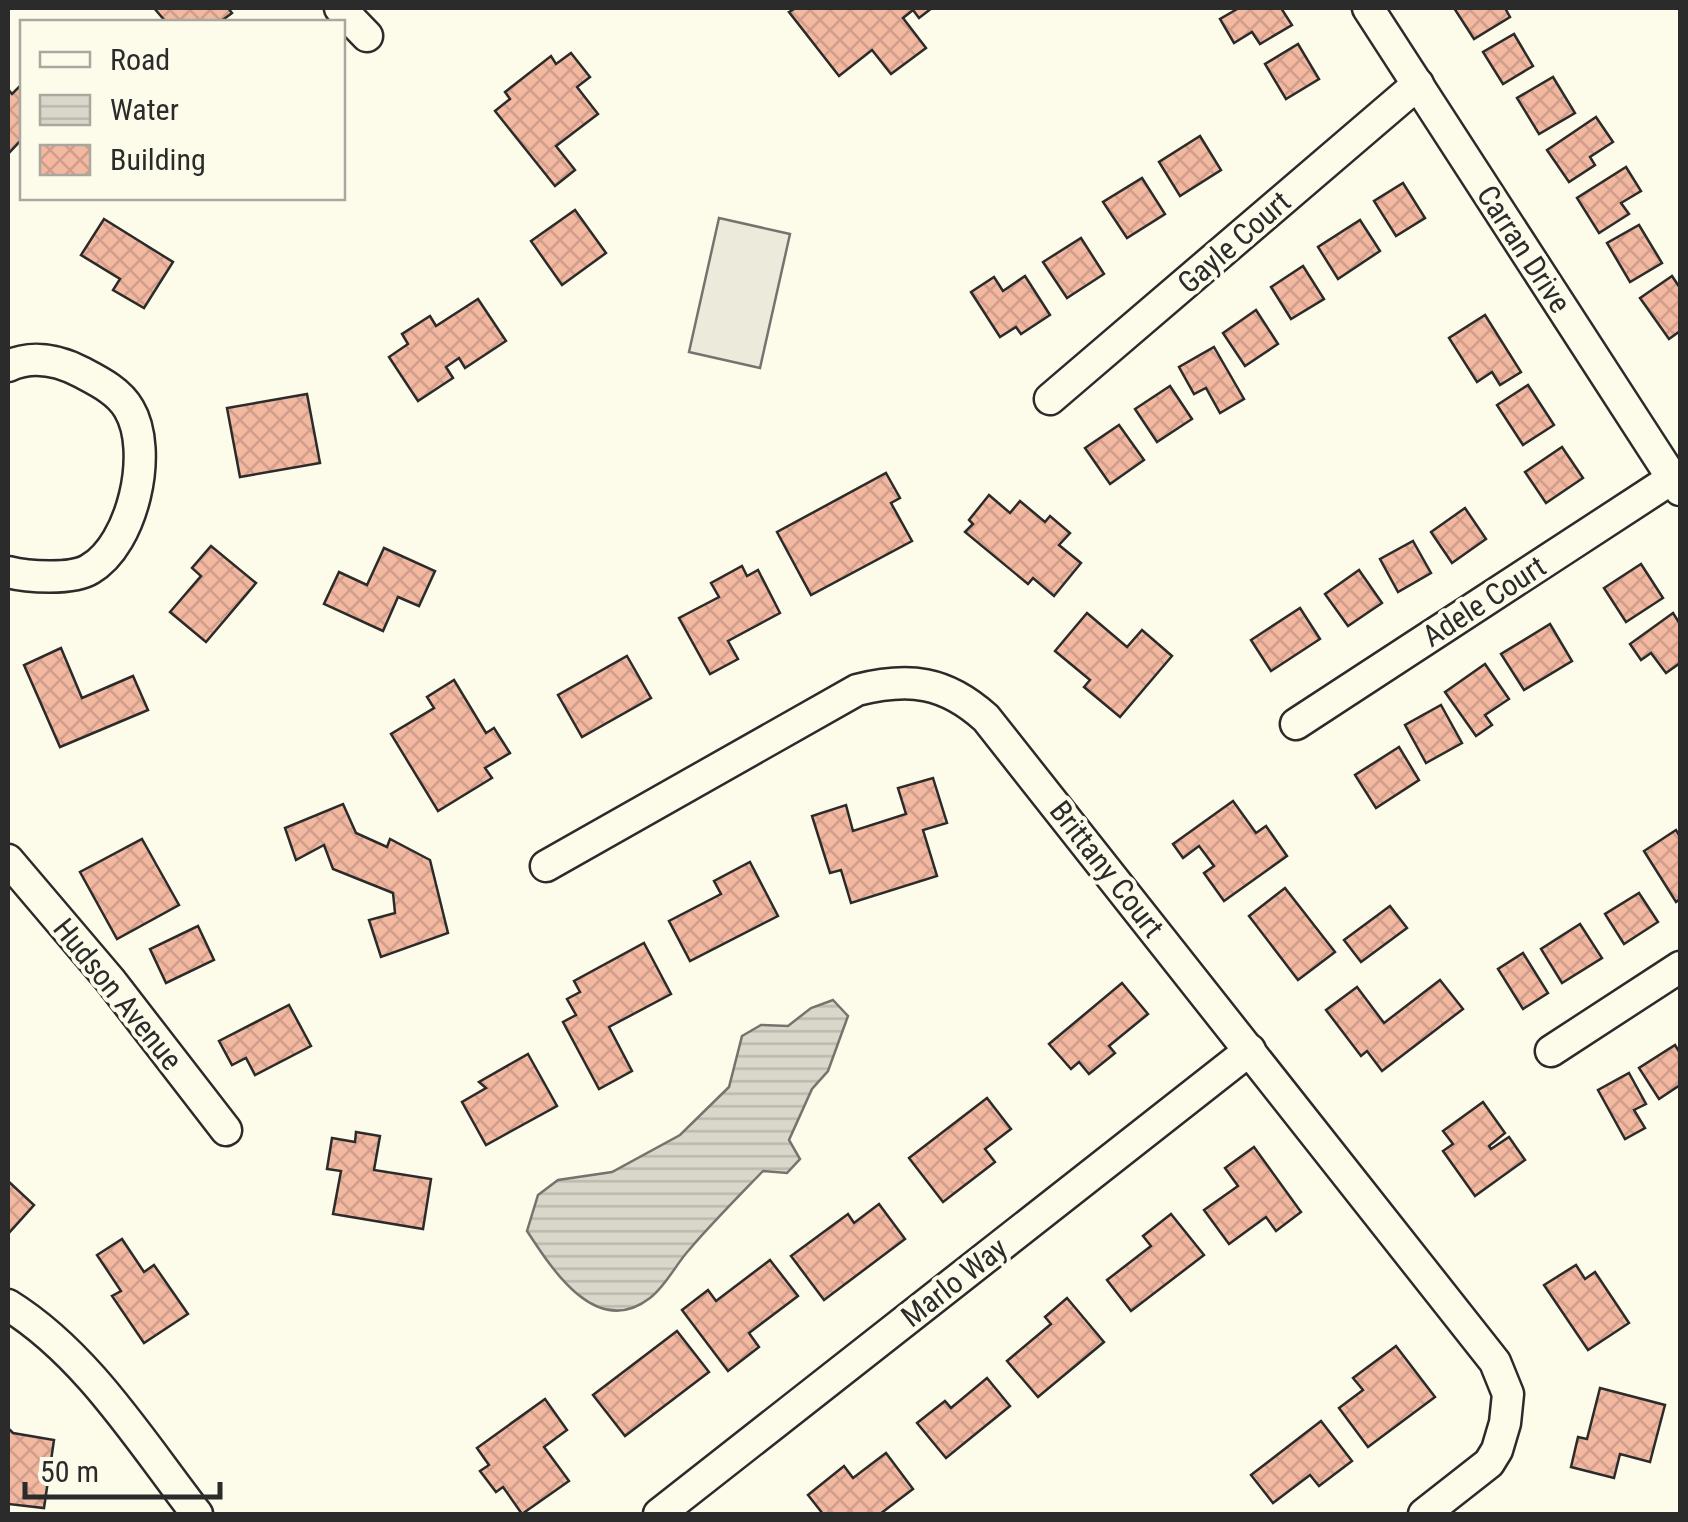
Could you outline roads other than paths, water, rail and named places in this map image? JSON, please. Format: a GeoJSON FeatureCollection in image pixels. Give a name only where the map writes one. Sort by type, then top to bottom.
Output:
{"type":"FeatureCollection","features":[{"type":"Feature","properties":{"kind":"street"},"geometry":{"type":"LineString","coordinates":[[340,8],[368,36]]}},
{"type":"Feature","properties":{"kind":"street","name":"Carran Drive"},"geometry":{"type":"LineString","coordinates":[[1368,8],[1677,484]]}},
{"type":"Feature","properties":{"kind":"street","name":"Gayle Court"},"geometry":{"type":"LineString","coordinates":[[1050,399],[1418,84]]}},
{"type":"Feature","properties":{"kind":"street"},"geometry":{"type":"LineString","coordinates":[[8,366],[36,360],[64,363],[105,384],[130,409],[140,452],[136,497],[117,542],[89,570],[34,578],[8,572]]}},
{"type":"Feature","properties":{"kind":"street","name":"Adele Court"},"geometry":{"type":"LineString","coordinates":[[1296,724],[1677,484]]}},
{"type":"Feature","properties":{"kind":"street","name":"Brittany Court"},"geometry":{"type":"LineString","coordinates":[[546,866],[856,690],[890,682],[923,683],[954,693],[986,718],[1495,1362],[1508,1394],[1505,1423],[1489,1463],[1424,1514]]}},
{"type":"Feature","properties":{"kind":"street","name":"Hudson Avenue"},"geometry":{"type":"LineString","coordinates":[[8,860],[110,980],[226,1130]]}},
{"type":"Feature","properties":{"kind":"street"},"geometry":{"type":"LineString","coordinates":[[1551,1051],[1680,968]]}},
{"type":"Feature","properties":{"kind":"street","name":"Marlo Way"},"geometry":{"type":"LineString","coordinates":[[659,1514],[1250,1050]]}},
{"type":"Feature","properties":{"kind":"street"},"geometry":{"type":"LineString","coordinates":[[8,1305],[63,1348],[197,1514]]}},
{"type":"Feature","properties":{"kind":"water"},"geometry":{"type":"Polygon","coordinates":[[[833,1000],[848,1016],[828,1071],[812,1089],[789,1140],[800,1159],[787,1173],[763,1171],[650,1298],[631,1309],[612,1310],[578,1295],[563,1281],[527,1231],[538,1195],[558,1180],[612,1172],[680,1135],[729,1087],[742,1036],[761,1025],[788,1026],[811,1008],[833,1000]]]}}]}
